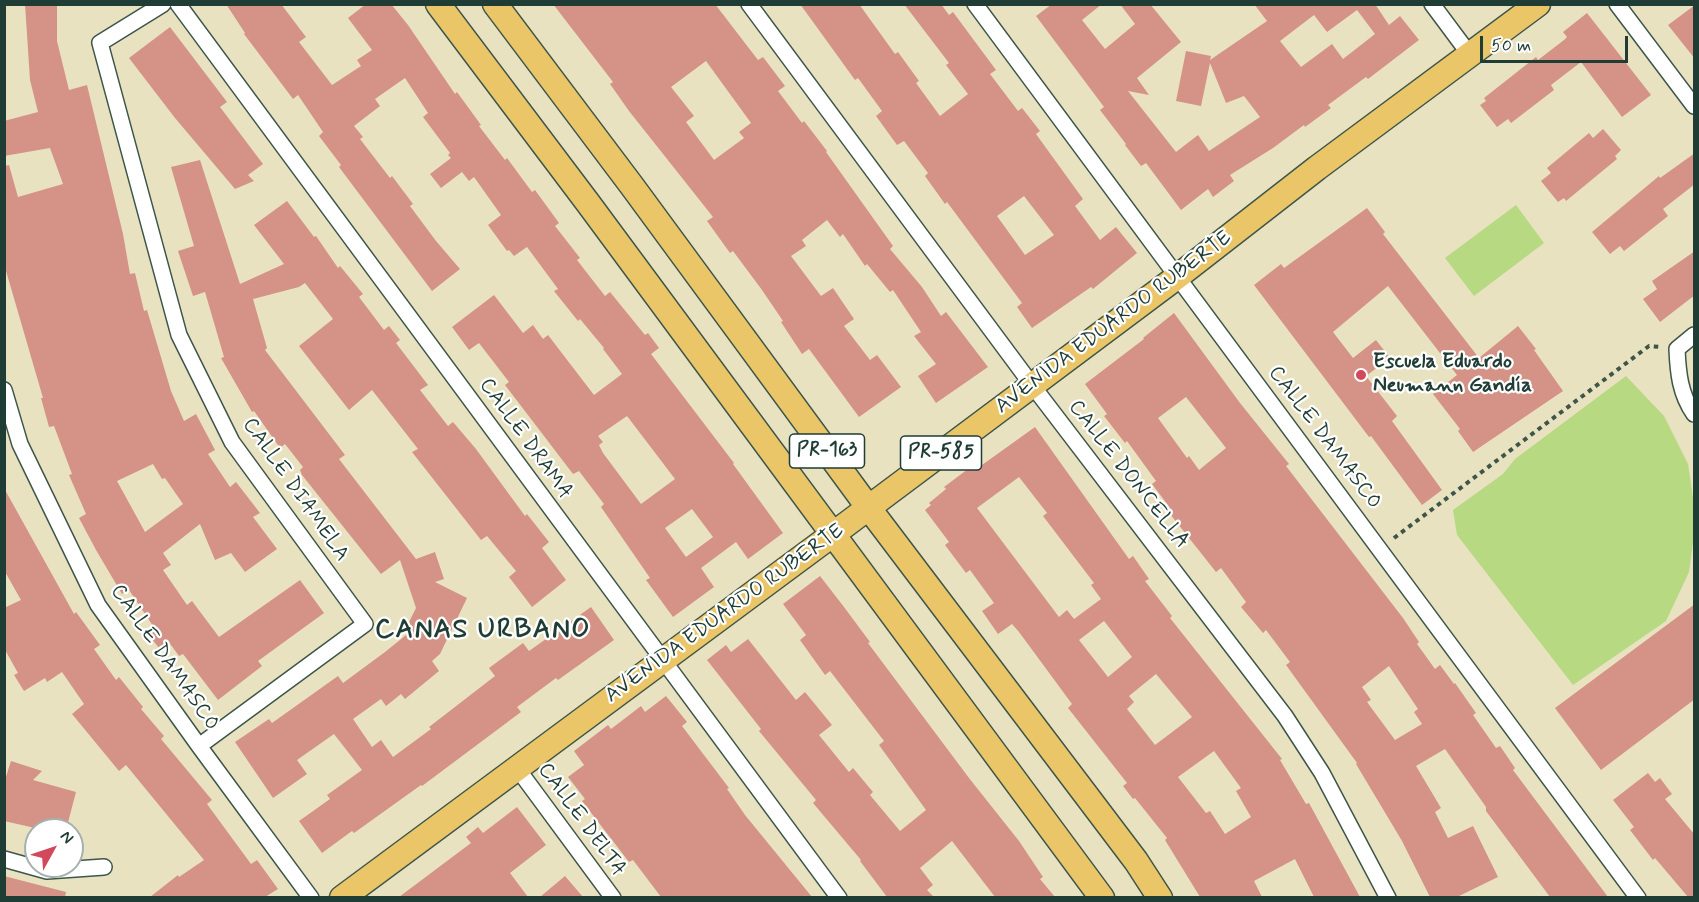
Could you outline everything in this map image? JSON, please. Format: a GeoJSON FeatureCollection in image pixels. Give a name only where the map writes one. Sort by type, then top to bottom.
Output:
{"type":"FeatureCollection","features":[{"type":"Feature","properties":{"kind":"main road","name":"PR-163"},"geometry":{"type":"LineString","coordinates":[[438,4],[595,212],[1102,897]]}},
{"type":"Feature","properties":{"kind":"main road","name":"PR-163"},"geometry":{"type":"LineString","coordinates":[[495,4],[868,507],[1136,861],[1160,897]]}},
{"type":"Feature","properties":{"kind":"main road","name":"AVENIDA EDUARDO RUBERTE"},"geometry":{"type":"LineString","coordinates":[[342,897],[1178,277],[1327,161],[1538,4]]}},
{"type":"Feature","properties":{"kind":"street","name":"CALLE DIAMELA"},"geometry":{"type":"LineString","coordinates":[[163,4],[100,42],[179,335],[231,442],[364,624],[199,746]]}},
{"type":"Feature","properties":{"kind":"street","name":"CALLE DRAMA"},"geometry":{"type":"LineString","coordinates":[[178,4],[839,897]]}},
{"type":"Feature","properties":{"kind":"street","name":"CALLE DONCELLA"},"geometry":{"type":"LineString","coordinates":[[749,4],[1032,385],[1285,716],[1322,774],[1388,897]]}},
{"type":"Feature","properties":{"kind":"street","name":"CALLE DAMASCO"},"geometry":{"type":"LineString","coordinates":[[975,4],[1638,897]]}},
{"type":"Feature","properties":{"kind":"street"},"geometry":{"type":"LineString","coordinates":[[1432,4],[1470,55]]}},
{"type":"Feature","properties":{"kind":"street"},"geometry":{"type":"LineString","coordinates":[[1617,4],[1695,106]]}},
{"type":"Feature","properties":{"kind":"street"},"geometry":{"type":"LineString","coordinates":[[1695,335],[1677,348],[1678,380],[1687,404],[1695,414]]}},
{"type":"Feature","properties":{"kind":"street","name":"CALLE DAMASCO"},"geometry":{"type":"LineString","coordinates":[[4,390],[20,444],[99,605],[199,746],[311,897]]}},
{"type":"Feature","properties":{"kind":"street","name":"CALLE DELTA"},"geometry":{"type":"LineString","coordinates":[[517,768],[613,897]]}},
{"type":"Feature","properties":{"kind":"street"},"geometry":{"type":"LineString","coordinates":[[4,859],[47,870],[104,867]]}},
{"type":"Feature","properties":{"kind":"path"},"geometry":{"type":"LineString","coordinates":[[1394,538],[1649,346],[1677,348]]}},
{"type":"Feature","properties":{"kind":"green space"},"geometry":{"type":"Polygon","coordinates":[[[1516,205],[1544,243],[1474,296],[1445,258],[1516,205]]]}},
{"type":"Feature","properties":{"kind":"green space"},"geometry":{"type":"Polygon","coordinates":[[[1626,376],[1664,416],[1688,464],[1694,504],[1694,535],[1689,572],[1666,621],[1573,685],[1457,535],[1453,510],[1503,474],[1515,459],[1626,376]]]}},
{"type":"Feature","properties":{"kind":"building"},"geometry":{"type":"Polygon","coordinates":[[[25,4],[57,4],[57,41],[69,90],[87,85],[123,234],[130,274],[135,273],[144,311],[147,310],[171,391],[184,421],[196,414],[215,450],[208,454],[230,487],[236,482],[260,513],[253,517],[277,549],[245,572],[231,553],[215,560],[200,524],[163,553],[171,565],[163,570],[187,605],[192,601],[219,637],[300,580],[324,613],[258,661],[262,666],[218,700],[183,654],[179,656],[168,641],[159,648],[148,634],[155,629],[129,590],[122,594],[79,518],[86,514],[69,475],[72,474],[54,426],[49,427],[41,398],[43,398],[4,264],[4,166],[9,165],[18,197],[63,184],[50,148],[4,156],[4,121],[38,112],[30,80],[25,4]],[[153,464],[117,481],[145,532],[183,504],[165,478],[162,479],[153,464]]]}},
{"type":"Feature","properties":{"kind":"building"},"geometry":{"type":"Polygon","coordinates":[[[226,4],[281,4],[306,37],[299,42],[332,85],[361,66],[357,60],[372,50],[348,18],[366,4],[391,4],[505,160],[507,158],[532,192],[535,190],[559,223],[555,226],[580,258],[577,260],[605,296],[610,292],[645,335],[648,333],[659,348],[651,354],[734,463],[783,533],[748,559],[736,542],[701,568],[714,587],[673,617],[646,580],[650,578],[601,507],[604,504],[579,471],[573,474],[505,385],[509,382],[479,343],[469,350],[452,327],[494,295],[523,333],[533,325],[543,339],[548,335],[594,395],[622,374],[604,348],[554,291],[558,289],[527,247],[514,256],[509,250],[507,251],[488,225],[501,215],[474,177],[469,181],[462,172],[441,188],[430,174],[451,158],[448,155],[450,153],[423,117],[428,113],[405,78],[375,99],[380,106],[354,126],[363,137],[360,139],[390,178],[392,176],[413,204],[410,206],[460,269],[432,291],[339,167],[341,165],[319,136],[323,132],[298,95],[293,99],[226,4]],[[627,416],[598,436],[603,442],[599,445],[641,504],[675,479],[627,416]],[[692,509],[665,528],[686,557],[713,537],[692,509]]]}},
{"type":"Feature","properties":{"kind":"building"},"geometry":{"type":"Polygon","coordinates":[[[553,4],[715,4],[758,60],[763,57],[785,86],[778,91],[827,151],[893,246],[890,249],[922,287],[941,316],[946,312],[988,367],[936,403],[918,376],[936,364],[914,336],[921,332],[893,290],[890,292],[867,264],[865,266],[843,234],[840,237],[827,220],[802,240],[806,246],[791,256],[821,296],[833,288],[854,319],[844,326],[870,360],[877,355],[901,387],[859,417],[809,349],[802,354],[762,290],[733,251],[730,253],[707,221],[713,217],[629,111],[610,84],[613,82],[553,4]],[[706,61],[671,87],[694,116],[686,122],[714,160],[744,138],[739,132],[751,123],[706,61]]]}},
{"type":"Feature","properties":{"kind":"building"},"geometry":{"type":"Polygon","coordinates":[[[800,4],[859,4],[895,54],[898,52],[919,81],[916,83],[940,116],[968,94],[946,65],[949,63],[904,4],[941,4],[949,15],[953,12],[996,70],[990,74],[1018,111],[1022,108],[1040,131],[1036,134],[1083,199],[1075,206],[1100,240],[1116,227],[1137,253],[1093,289],[1091,287],[1032,328],[1017,307],[1022,303],[947,202],[945,204],[925,176],[928,173],[904,141],[897,145],[876,116],[882,111],[858,78],[855,80],[800,4]],[[1024,196],[997,216],[1025,255],[1054,235],[1024,196]]]}},
{"type":"Feature","properties":{"kind":"building"},"geometry":{"type":"Polygon","coordinates":[[[1052,4],[1102,4],[1082,20],[1105,49],[1135,24],[1120,4],[1150,4],[1181,42],[1137,78],[1149,95],[1128,91],[1176,152],[1198,135],[1209,151],[1260,117],[1244,96],[1226,103],[1210,63],[1201,106],[1176,101],[1186,51],[1211,56],[1210,60],[1267,21],[1254,4],[1375,4],[1389,25],[1400,16],[1419,40],[1368,79],[1366,77],[1328,105],[1331,108],[1305,127],[1304,125],[1230,175],[1234,181],[1213,197],[1208,189],[1181,210],[1146,163],[1141,166],[1125,145],[1100,110],[1104,107],[1036,16],[1052,4]],[[1357,10],[1327,32],[1314,15],[1280,41],[1301,67],[1332,44],[1343,59],[1375,34],[1357,10]]]}},
{"type":"Feature","properties":{"kind":"building"},"geometry":{"type":"Polygon","coordinates":[[[1695,5],[1695,59],[1668,25],[1695,5]]]}},
{"type":"Feature","properties":{"kind":"building"},"geometry":{"type":"Polygon","coordinates":[[[1587,13],[1651,95],[1622,117],[1581,62],[1551,85],[1554,90],[1511,123],[1508,119],[1497,127],[1480,105],[1486,101],[1484,98],[1536,57],[1538,60],[1564,40],[1567,37],[1563,32],[1587,13]]]}},
{"type":"Feature","properties":{"kind":"building"},"geometry":{"type":"Polygon","coordinates":[[[170,27],[227,102],[220,107],[263,164],[248,175],[254,181],[235,189],[175,118],[129,58],[170,27]]]}},
{"type":"Feature","properties":{"kind":"building"},"geometry":{"type":"Polygon","coordinates":[[[1603,129],[1621,150],[1615,156],[1617,159],[1566,201],[1564,198],[1558,202],[1541,181],[1551,173],[1547,168],[1589,133],[1593,138],[1603,129]]]}},
{"type":"Feature","properties":{"kind":"building"},"geometry":{"type":"Polygon","coordinates":[[[1695,153],[1695,184],[1663,209],[1668,216],[1624,251],[1620,246],[1610,254],[1592,232],[1659,176],[1660,178],[1695,153]]]}},
{"type":"Feature","properties":{"kind":"building"},"geometry":{"type":"Polygon","coordinates":[[[200,160],[240,284],[284,264],[254,225],[287,201],[314,237],[316,236],[338,268],[340,266],[363,294],[359,297],[384,330],[389,326],[400,340],[396,343],[428,385],[420,390],[448,426],[453,422],[476,449],[525,516],[527,514],[549,542],[542,548],[566,580],[532,607],[509,577],[516,571],[487,536],[481,540],[412,452],[418,449],[372,390],[349,410],[299,346],[333,319],[305,283],[299,287],[253,299],[267,348],[265,350],[345,455],[339,459],[416,559],[435,552],[444,579],[435,582],[467,598],[440,654],[432,661],[439,671],[405,699],[401,694],[386,706],[381,699],[353,719],[372,747],[381,740],[393,757],[495,676],[489,668],[523,643],[529,651],[591,607],[614,640],[517,707],[521,712],[422,786],[322,853],[299,821],[330,799],[327,795],[362,770],[334,734],[297,760],[307,774],[273,798],[235,742],[269,719],[272,723],[338,676],[343,683],[385,652],[411,631],[409,622],[416,608],[400,560],[381,574],[302,475],[300,470],[303,467],[285,444],[280,448],[254,411],[252,412],[221,358],[224,357],[205,292],[193,296],[178,251],[194,246],[171,167],[200,160]]]}},
{"type":"Feature","properties":{"kind":"building"},"geometry":{"type":"Polygon","coordinates":[[[1367,208],[1385,232],[1383,234],[1479,358],[1518,326],[1563,391],[1473,452],[1458,431],[1460,429],[1433,394],[1457,375],[1388,286],[1333,332],[1353,358],[1376,340],[1390,358],[1366,376],[1397,416],[1392,421],[1442,490],[1422,505],[1254,285],[1281,264],[1284,268],[1367,208]]]}},
{"type":"Feature","properties":{"kind":"building"},"geometry":{"type":"Polygon","coordinates":[[[1695,251],[1695,295],[1660,322],[1643,299],[1657,289],[1652,281],[1695,251]]]}},
{"type":"Feature","properties":{"kind":"building"},"geometry":{"type":"Polygon","coordinates":[[[1174,313],[1240,403],[1289,464],[1286,466],[1403,618],[1419,642],[1417,644],[1435,669],[1440,665],[1455,683],[1476,713],[1473,715],[1496,748],[1500,746],[1515,768],[1513,770],[1608,897],[1550,897],[1486,811],[1486,807],[1445,749],[1416,766],[1441,808],[1435,812],[1448,838],[1473,826],[1498,877],[1457,897],[1430,897],[1402,841],[1357,763],[1286,665],[1290,662],[1266,630],[1263,633],[1241,607],[1246,602],[1221,568],[1216,572],[1170,514],[1173,512],[1152,484],[1156,481],[1127,441],[1125,443],[1104,416],[1107,414],[1085,384],[1174,313]],[[1186,397],[1158,418],[1187,458],[1189,456],[1199,470],[1226,448],[1186,397]],[[1389,666],[1362,687],[1371,700],[1367,702],[1395,740],[1422,724],[1414,712],[1418,709],[1389,666]]]}},
{"type":"Feature","properties":{"kind":"building"},"geometry":{"type":"Polygon","coordinates":[[[1035,427],[1129,559],[1133,556],[1149,579],[1145,581],[1172,616],[1170,618],[1282,759],[1280,760],[1306,804],[1309,803],[1360,897],[1314,897],[1295,859],[1254,881],[1262,897],[1200,897],[1165,840],[1167,838],[1123,786],[1127,783],[1068,708],[1072,704],[1019,632],[1012,624],[998,634],[982,611],[994,603],[970,570],[966,573],[945,545],[949,542],[925,510],[931,505],[929,503],[946,489],[944,487],[972,466],[975,470],[1035,427]],[[1019,477],[977,508],[1059,617],[1067,610],[1074,619],[1101,599],[1091,585],[1094,583],[1043,516],[1047,513],[1019,477]],[[1104,621],[1079,640],[1108,677],[1132,657],[1104,621]],[[1156,674],[1129,696],[1134,702],[1127,709],[1155,745],[1192,717],[1156,674]],[[1214,751],[1178,777],[1206,813],[1210,811],[1225,834],[1251,817],[1236,791],[1241,788],[1214,751]]]}},
{"type":"Feature","properties":{"kind":"building"},"geometry":{"type":"Polygon","coordinates":[[[4,488],[74,614],[76,612],[100,645],[94,649],[116,680],[119,677],[143,707],[141,709],[164,736],[161,739],[212,800],[207,804],[251,864],[257,860],[278,889],[265,897],[150,897],[178,875],[179,877],[204,860],[126,765],[119,771],[72,714],[84,704],[62,672],[47,682],[45,678],[24,691],[14,675],[18,673],[4,648],[4,608],[21,600],[4,570],[4,488]]]}},
{"type":"Feature","properties":{"kind":"building"},"geometry":{"type":"Polygon","coordinates":[[[820,576],[969,778],[1019,841],[1043,877],[1040,879],[1055,897],[995,897],[952,841],[920,868],[933,885],[927,890],[934,897],[887,897],[861,860],[813,803],[816,800],[759,731],[761,729],[707,660],[726,645],[731,652],[748,639],[796,700],[805,692],[832,725],[819,735],[849,772],[853,768],[873,792],[870,795],[900,831],[926,810],[879,745],[884,741],[830,671],[825,675],[800,640],[806,635],[783,604],[820,576]]]}},
{"type":"Feature","properties":{"kind":"building"},"geometry":{"type":"Polygon","coordinates":[[[1695,604],[1695,699],[1601,770],[1555,708],[1695,604]]]}},
{"type":"Feature","properties":{"kind":"building"},"geometry":{"type":"Polygon","coordinates":[[[666,696],[687,722],[682,726],[729,788],[727,789],[745,815],[812,897],[661,897],[633,860],[629,862],[582,801],[585,799],[568,777],[584,765],[574,751],[608,725],[611,729],[641,706],[645,712],[666,696]]]}},
{"type":"Feature","properties":{"kind":"building"},"geometry":{"type":"Polygon","coordinates":[[[11,761],[42,771],[33,780],[76,792],[69,818],[24,818],[24,826],[4,821],[4,783],[11,761]]]}},
{"type":"Feature","properties":{"kind":"building"},"geometry":{"type":"Polygon","coordinates":[[[1648,773],[1655,782],[1660,778],[1672,794],[1665,799],[1695,835],[1695,897],[1688,897],[1655,858],[1653,860],[1630,830],[1634,827],[1613,800],[1648,773]]]}},
{"type":"Feature","properties":{"kind":"building"},"geometry":{"type":"Polygon","coordinates":[[[517,807],[546,845],[510,873],[528,897],[399,897],[471,843],[466,837],[478,827],[483,833],[517,807]]]}},
{"type":"Feature","properties":{"kind":"building"},"geometry":{"type":"Polygon","coordinates":[[[4,876],[66,892],[65,897],[4,897],[4,876]]]}},
{"type":"Feature","properties":{"kind":"building"},"geometry":{"type":"Polygon","coordinates":[[[565,876],[583,897],[540,897],[565,876]]]}},
{"type":"Feature","properties":{"kind":"place","name":"Escuela Eduardo Neumann Gandía"},"geometry":{"type":"Point","coordinates":[1361,375]}},
{"type":"Feature","properties":{"kind":"district","name":"CANAS URBANO"},"geometry":{"type":"Point","coordinates":[483,631]}}]}
